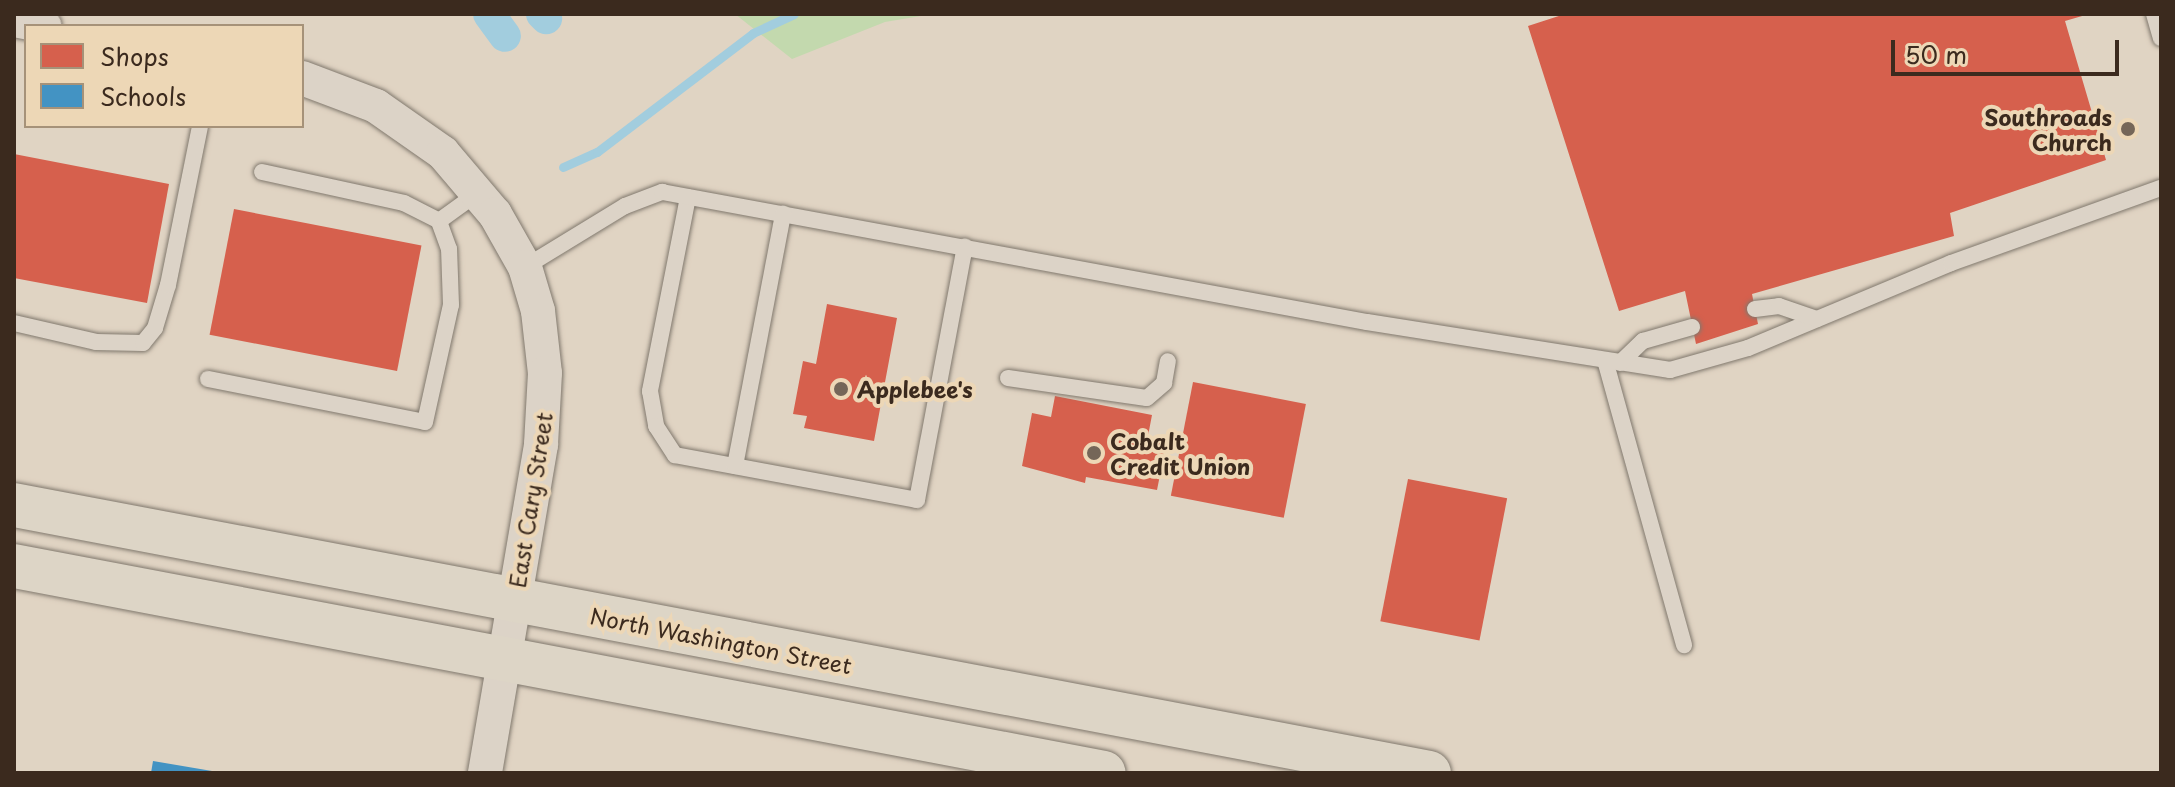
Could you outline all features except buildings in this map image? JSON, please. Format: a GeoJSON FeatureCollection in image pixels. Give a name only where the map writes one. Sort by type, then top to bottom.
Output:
{"type":"FeatureCollection","features":[{"type":"Feature","properties":{"kind":"main road","name":"North Washington Street"},"geometry":{"type":"LineString","coordinates":[[14,505],[1429,773]]}},
{"type":"Feature","properties":{"kind":"main road"},"geometry":{"type":"LineString","coordinates":[[14,566],[1104,773]]}},
{"type":"Feature","properties":{"kind":"street"},"geometry":{"type":"LineString","coordinates":[[14,20],[34,24]]}},
{"type":"Feature","properties":{"kind":"street","name":"East Cary Street"},"geometry":{"type":"LineString","coordinates":[[304,79],[376,106],[411,126],[479,192],[525,267],[538,311],[544,408],[485,773]]}},
{"type":"Feature","properties":{"kind":"lane"},"geometry":{"type":"LineString","coordinates":[[2154,14],[2161,38]]}},
{"type":"Feature","properties":{"kind":"lane"},"geometry":{"type":"LineString","coordinates":[[14,323],[96,342],[143,343],[155,328],[168,285],[200,128]]}},
{"type":"Feature","properties":{"kind":"lane"},"geometry":{"type":"LineString","coordinates":[[208,379],[425,422],[451,305],[449,249],[439,221],[404,203],[262,172]]}},
{"type":"Feature","properties":{"kind":"lane"},"geometry":{"type":"LineString","coordinates":[[525,267],[625,206],[662,192],[1670,370],[1748,348],[2034,231],[2161,188]]}},
{"type":"Feature","properties":{"kind":"lane"},"geometry":{"type":"LineString","coordinates":[[439,221],[479,192]]}},
{"type":"Feature","properties":{"kind":"lane"},"geometry":{"type":"LineString","coordinates":[[688,197],[650,391],[656,426],[675,455],[917,500],[965,247]]}},
{"type":"Feature","properties":{"kind":"lane"},"geometry":{"type":"LineString","coordinates":[[735,466],[783,214]]}},
{"type":"Feature","properties":{"kind":"lane"},"geometry":{"type":"LineString","coordinates":[[1755,309],[1779,306],[1817,319]]}},
{"type":"Feature","properties":{"kind":"lane"},"geometry":{"type":"LineString","coordinates":[[1612,362],[1643,341],[1692,327]]}},
{"type":"Feature","properties":{"kind":"lane"},"geometry":{"type":"LineString","coordinates":[[1008,378],[1147,398],[1164,383],[1168,361]]}},
{"type":"Feature","properties":{"kind":"lane"},"geometry":{"type":"LineString","coordinates":[[1612,362],[1684,645]]}},
{"type":"Feature","properties":{"kind":"green space"},"geometry":{"type":"Polygon","coordinates":[[[735,14],[933,14],[885,22],[792,59],[735,14]]]}},
{"type":"Feature","properties":{"kind":"waterway"},"geometry":{"type":"LineString","coordinates":[[489,14],[505,36]]}},
{"type":"Feature","properties":{"kind":"waterway"},"geometry":{"type":"LineString","coordinates":[[542,14],[546,18]]}},
{"type":"Feature","properties":{"kind":"waterway"},"geometry":{"type":"LineString","coordinates":[[563,167],[597,152],[753,33],[794,14]]}},
{"type":"Feature","properties":{"kind":"place","name":"Southroads Church"},"geometry":{"type":"Point","coordinates":[2128,129]}},
{"type":"Feature","properties":{"kind":"place","name":"Applebee's"},"geometry":{"type":"Point","coordinates":[841,389]}},
{"type":"Feature","properties":{"kind":"place","name":"Cobalt Credit Union"},"geometry":{"type":"Point","coordinates":[1094,453]}}]}
